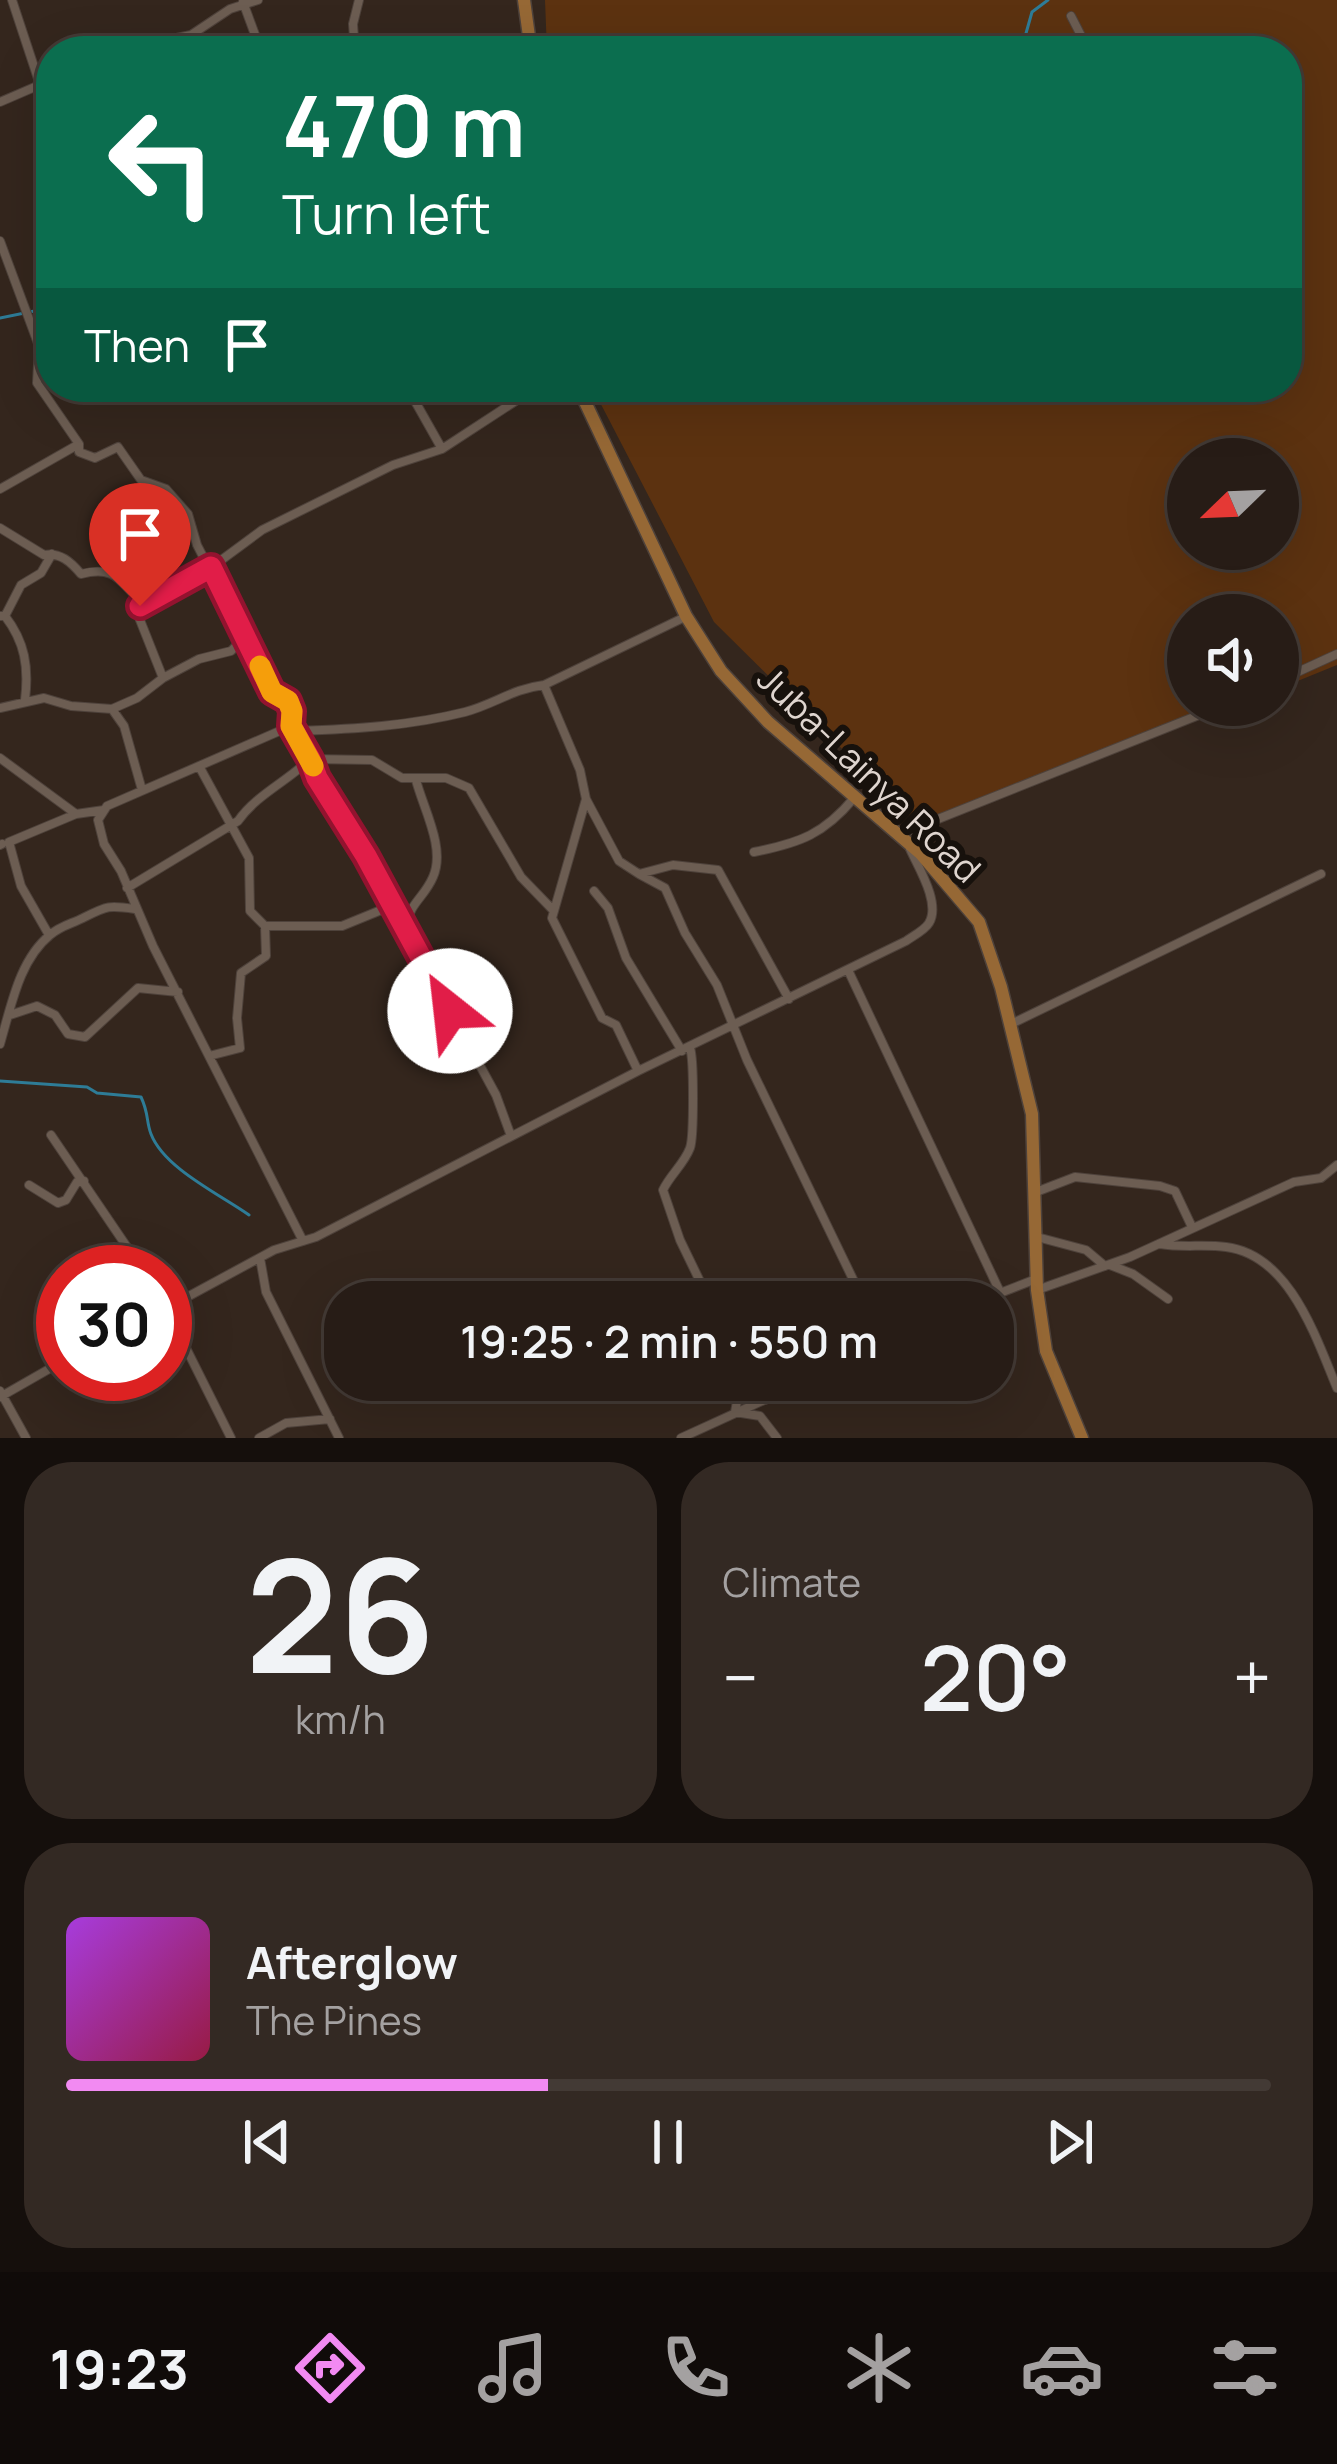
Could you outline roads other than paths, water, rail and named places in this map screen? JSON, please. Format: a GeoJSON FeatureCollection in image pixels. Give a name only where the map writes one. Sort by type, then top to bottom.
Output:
{"type":"FeatureCollection","features":[{"type":"Feature","properties":{"kind":"main road"},"geometry":{"type":"LineString","coordinates":[[524,0],[529,36]]}},
{"type":"Feature","properties":{"kind":"main road","name":"Juba-Lainya Road"},"geometry":{"type":"LineString","coordinates":[[585,402],[686,616],[721,671],[740,694],[935,868],[979,922],[1011,1024],[1032,1114],[1036,1284],[1046,1351],[1082,1438]]}},
{"type":"Feature","properties":{"kind":"street"},"geometry":{"type":"LineString","coordinates":[[12,0],[36,79]]}},
{"type":"Feature","properties":{"kind":"street"},"geometry":{"type":"LineString","coordinates":[[186,36],[243,2],[258,0]]}},
{"type":"Feature","properties":{"kind":"street"},"geometry":{"type":"LineString","coordinates":[[354,36],[358,0]]}},
{"type":"Feature","properties":{"kind":"street"},"geometry":{"type":"LineString","coordinates":[[243,2],[255,36]]}},
{"type":"Feature","properties":{"kind":"street"},"geometry":{"type":"LineString","coordinates":[[1071,16],[1081,36]]}},
{"type":"Feature","properties":{"kind":"street"},"geometry":{"type":"LineString","coordinates":[[0,102],[36,87]]}},
{"type":"Feature","properties":{"kind":"street"},"geometry":{"type":"LineString","coordinates":[[0,241],[36,338]]}},
{"type":"Feature","properties":{"kind":"street"},"geometry":{"type":"LineString","coordinates":[[51,402],[79,444],[79,452],[95,458],[118,447],[141,480],[166,488],[188,514],[197,545],[272,692],[288,701],[294,729],[330,803],[366,856],[496,1095],[511,1136]]}},
{"type":"Feature","properties":{"kind":"street"},"geometry":{"type":"LineString","coordinates":[[415,402],[442,449]]}},
{"type":"Feature","properties":{"kind":"street"},"geometry":{"type":"LineString","coordinates":[[163,678],[138,615],[143,603],[211,567],[262,530],[393,465],[442,449],[514,402]]}},
{"type":"Feature","properties":{"kind":"street"},"geometry":{"type":"LineString","coordinates":[[0,489],[79,444]]}},
{"type":"Feature","properties":{"kind":"street"},"geometry":{"type":"LineString","coordinates":[[0,528],[44,555],[69,561],[81,574],[100,569],[117,576],[143,603]]}},
{"type":"Feature","properties":{"kind":"street"},"geometry":{"type":"LineString","coordinates":[[25,700],[25,654],[17,632],[2,616],[21,585],[40,573],[52,554]]}},
{"type":"Feature","properties":{"kind":"street"},"geometry":{"type":"LineString","coordinates":[[49,935],[3,843],[76,814],[104,810],[294,729],[392,727],[475,709],[516,689],[544,685],[686,616]]}},
{"type":"Feature","properties":{"kind":"street"},"geometry":{"type":"LineString","coordinates":[[0,708],[44,698],[70,706],[112,709],[199,659],[231,651],[245,637]]}},
{"type":"Feature","properties":{"kind":"street"},"geometry":{"type":"LineString","coordinates":[[1299,671],[1337,654]]}},
{"type":"Feature","properties":{"kind":"street"},"geometry":{"type":"LineString","coordinates":[[544,685],[580,770],[586,799],[620,861],[665,888],[735,1023],[747,1060],[854,1281]]}},
{"type":"Feature","properties":{"kind":"street"},"geometry":{"type":"LineString","coordinates":[[112,709],[130,742],[142,790]]}},
{"type":"Feature","properties":{"kind":"street"},"geometry":{"type":"LineString","coordinates":[[897,835],[1171,726]]}},
{"type":"Feature","properties":{"kind":"street"},"geometry":{"type":"LineString","coordinates":[[0,758],[76,814]]}},
{"type":"Feature","properties":{"kind":"street"},"geometry":{"type":"LineString","coordinates":[[127,888],[231,825],[310,759],[372,760],[403,778],[446,778],[469,788],[521,877],[554,910]]}},
{"type":"Feature","properties":{"kind":"street"},"geometry":{"type":"LineString","coordinates":[[199,766],[249,858],[250,910],[265,926],[266,956],[241,973],[240,1048],[208,1056]]}},
{"type":"Feature","properties":{"kind":"street"},"geometry":{"type":"LineString","coordinates":[[404,930],[409,906],[434,876],[436,853],[416,780]]}},
{"type":"Feature","properties":{"kind":"street"},"geometry":{"type":"LineString","coordinates":[[754,852],[784,846],[829,826],[854,798]]}},
{"type":"Feature","properties":{"kind":"street"},"geometry":{"type":"LineString","coordinates":[[586,799],[552,918],[602,1018],[616,1025],[638,1071]]}},
{"type":"Feature","properties":{"kind":"street"},"geometry":{"type":"LineString","coordinates":[[104,810],[98,820],[100,831],[303,1241]]}},
{"type":"Feature","properties":{"kind":"street"},"geometry":{"type":"LineString","coordinates":[[192,1294],[906,941],[932,919],[925,881],[910,848]]}},
{"type":"Feature","properties":{"kind":"street"},"geometry":{"type":"LineString","coordinates":[[639,874],[673,865],[718,870],[789,999]]}},
{"type":"Feature","properties":{"kind":"street"},"geometry":{"type":"LineString","coordinates":[[1011,1024],[1322,874]]}},
{"type":"Feature","properties":{"kind":"street"},"geometry":{"type":"LineString","coordinates":[[594,891],[608,908],[637,978],[694,1066],[691,1144],[663,1190],[680,1240],[701,1281]]}},
{"type":"Feature","properties":{"kind":"street"},"geometry":{"type":"LineString","coordinates":[[1,1044],[23,967],[49,935],[106,905],[137,909]]}},
{"type":"Feature","properties":{"kind":"street"},"geometry":{"type":"LineString","coordinates":[[265,926],[342,926],[392,906]]}},
{"type":"Feature","properties":{"kind":"street"},"geometry":{"type":"LineString","coordinates":[[848,970],[995,1281]]}},
{"type":"Feature","properties":{"kind":"street"},"geometry":{"type":"LineString","coordinates":[[8,1016],[37,1006],[55,1015],[68,1034],[85,1037],[138,988],[179,992]]}},
{"type":"Feature","properties":{"kind":"street"},"geometry":{"type":"LineString","coordinates":[[51,1135],[127,1245]]}},
{"type":"Feature","properties":{"kind":"street"},"geometry":{"type":"LineString","coordinates":[[1014,1289],[1107,1265],[1294,1182],[1321,1178],[1337,1165]]}},
{"type":"Feature","properties":{"kind":"street"},"geometry":{"type":"LineString","coordinates":[[1036,1192],[1075,1177],[1168,1188],[1175,1191],[1192,1227]]}},
{"type":"Feature","properties":{"kind":"street"},"geometry":{"type":"LineString","coordinates":[[28,1185],[58,1203],[66,1200],[77,1182],[86,1181]]}},
{"type":"Feature","properties":{"kind":"street"},"geometry":{"type":"LineString","coordinates":[[1035,1236],[1086,1250],[1168,1299]]}},
{"type":"Feature","properties":{"kind":"street"},"geometry":{"type":"LineString","coordinates":[[1159,1244],[1226,1247],[1263,1263],[1310,1321],[1337,1388]]}},
{"type":"Feature","properties":{"kind":"street"},"geometry":{"type":"LineString","coordinates":[[260,1258],[266,1292],[339,1438]]}},
{"type":"Feature","properties":{"kind":"street"},"geometry":{"type":"LineString","coordinates":[[192,1361],[231,1438]]}},
{"type":"Feature","properties":{"kind":"street"},"geometry":{"type":"LineString","coordinates":[[26,1438],[1,1395],[36,1375]]}},
{"type":"Feature","properties":{"kind":"street"},"geometry":{"type":"LineString","coordinates":[[735,1412],[738,1401]]}},
{"type":"Feature","properties":{"kind":"street"},"geometry":{"type":"LineString","coordinates":[[681,1438],[762,1401]]}},
{"type":"Feature","properties":{"kind":"street"},"geometry":{"type":"LineString","coordinates":[[735,1412],[760,1416],[777,1438]]}},
{"type":"Feature","properties":{"kind":"street"},"geometry":{"type":"LineString","coordinates":[[259,1438],[286,1423],[330,1419]]}},
{"type":"Feature","properties":{"kind":"waterway"},"geometry":{"type":"LineString","coordinates":[[1025,36],[1032,12],[1048,0]]}},
{"type":"Feature","properties":{"kind":"waterway"},"geometry":{"type":"LineString","coordinates":[[0,318],[36,311]]}},
{"type":"Feature","properties":{"kind":"waterway"},"geometry":{"type":"LineString","coordinates":[[0,1081],[87,1087],[97,1093],[141,1097],[151,1134],[168,1158],[249,1215]]}}]}
